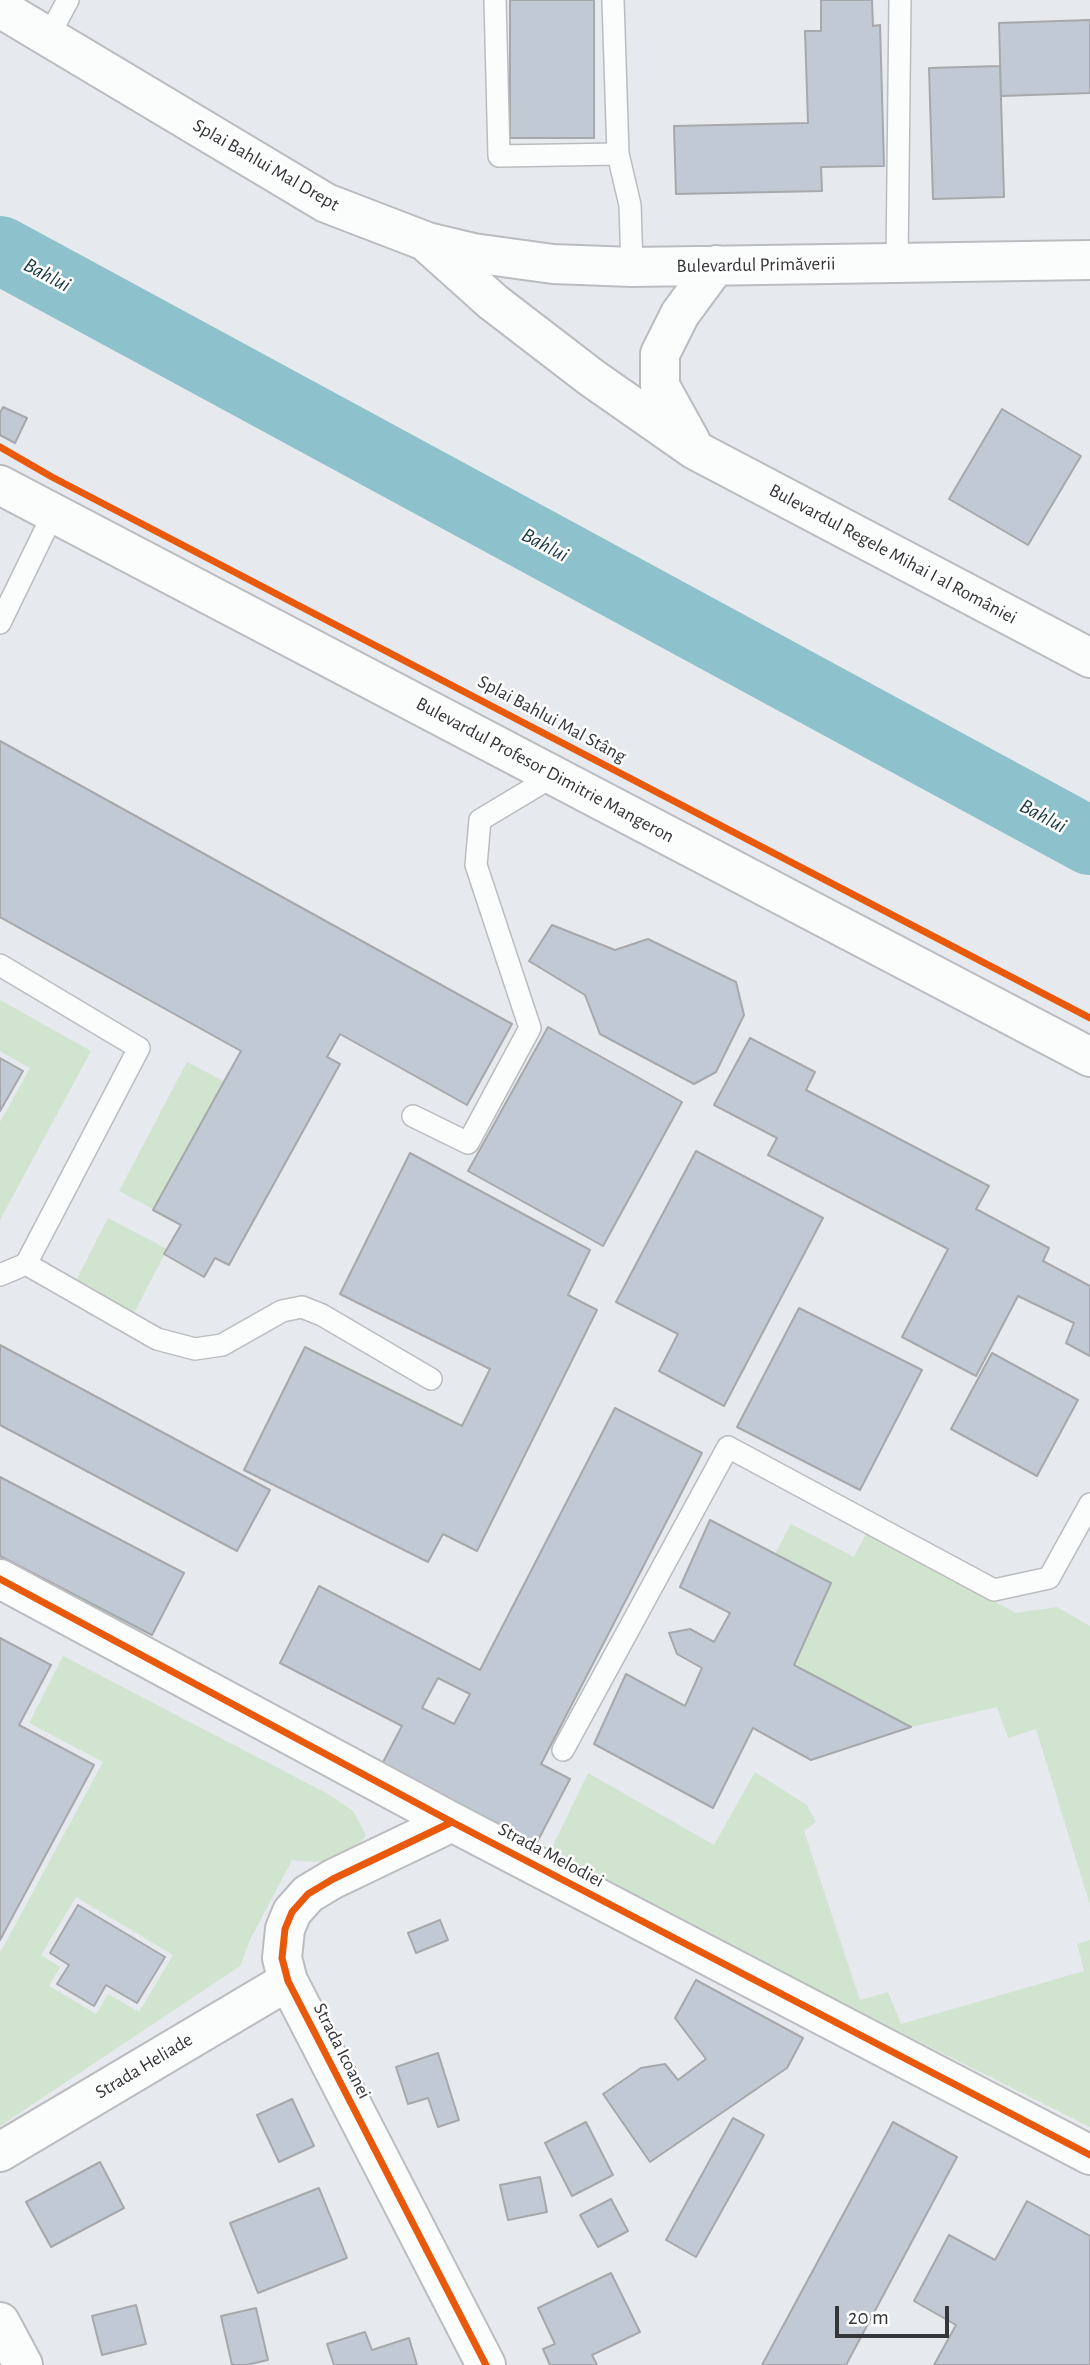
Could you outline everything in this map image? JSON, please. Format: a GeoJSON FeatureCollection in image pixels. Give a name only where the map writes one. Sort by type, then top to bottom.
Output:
{"type":"FeatureCollection","features":[{"type":"Feature","properties":{"kind":"main road","name":"Splai Bahlui Mal Drept"},"geometry":{"type":"LineString","coordinates":[[0,8],[326,203],[425,242],[493,302],[592,378],[695,450]]}},
{"type":"Feature","properties":{"kind":"main road","name":"Bulevardul Primăverii"},"geometry":{"type":"LineString","coordinates":[[425,242],[473,253],[553,264],[632,267],[1090,260]]}},
{"type":"Feature","properties":{"kind":"main road"},"geometry":{"type":"LineString","coordinates":[[695,450],[660,386],[660,354],[680,314],[716,265]]}},
{"type":"Feature","properties":{"kind":"main road","name":"Bulevardul Regele Mihai I al României"},"geometry":{"type":"LineString","coordinates":[[695,450],[1090,658]]}},
{"type":"Feature","properties":{"kind":"main road","name":"Bulevardul Profesor Dimitrie Mangeron"},"geometry":{"type":"LineString","coordinates":[[0,485],[1090,1057]]}},
{"type":"Feature","properties":{"kind":"main road","name":"Strada Melodiei"},"geometry":{"type":"LineString","coordinates":[[0,1579],[452,1822],[1090,2155]]}},
{"type":"Feature","properties":{"kind":"main road","name":"Strada Icoanei"},"geometry":{"type":"LineString","coordinates":[[452,1822],[333,1879],[308,1894],[292,1912],[285,1929],[282,1958],[288,1981],[486,2365]]}},
{"type":"Feature","properties":{"kind":"main road","name":"Strada Heliade"},"geometry":{"type":"LineString","coordinates":[[0,2152],[288,1981]]}},
{"type":"Feature","properties":{"kind":"main road"},"geometry":{"type":"LineString","coordinates":[[0,2322],[23,2365]]}},
{"type":"Feature","properties":{"kind":"lane"},"geometry":{"type":"LineString","coordinates":[[48,37],[68,0]]}},
{"type":"Feature","properties":{"kind":"lane"},"geometry":{"type":"LineString","coordinates":[[495,0],[499,156],[618,154]]}},
{"type":"Feature","properties":{"kind":"lane"},"geometry":{"type":"LineString","coordinates":[[622,0],[613,0],[618,154],[630,205],[632,267]]}},
{"type":"Feature","properties":{"kind":"lane"},"geometry":{"type":"LineString","coordinates":[[897,263],[900,0]]}},
{"type":"Feature","properties":{"kind":"lane"},"geometry":{"type":"LineString","coordinates":[[0,623],[20,587],[54,512]]}},
{"type":"Feature","properties":{"kind":"lane"},"geometry":{"type":"LineString","coordinates":[[413,1116],[468,1143],[530,1028],[476,865],[480,820],[555,775]]}},
{"type":"Feature","properties":{"kind":"lane"},"geometry":{"type":"LineString","coordinates":[[0,965],[139,1048],[26,1264],[0,1275]]}},
{"type":"Feature","properties":{"kind":"lane"},"geometry":{"type":"LineString","coordinates":[[26,1264],[157,1339],[195,1349],[222,1345],[282,1311],[302,1307],[322,1315],[431,1379]]}},
{"type":"Feature","properties":{"kind":"lane"},"geometry":{"type":"LineString","coordinates":[[563,1750],[728,1447],[994,1590],[1049,1578],[1090,1503]]}},
{"type":"Feature","properties":{"kind":"green space"},"geometry":{"type":"Polygon","coordinates":[[[0,1000],[91,1051],[0,1220],[0,1122],[30,1068],[0,1051],[0,1000]]]}},
{"type":"Feature","properties":{"kind":"green space"},"geometry":{"type":"Polygon","coordinates":[[[187,1062],[242,1091],[174,1220],[119,1191],[187,1062]]]}},
{"type":"Feature","properties":{"kind":"green space"},"geometry":{"type":"Polygon","coordinates":[[[108,1218],[167,1249],[133,1315],[74,1285],[108,1218]]]}},
{"type":"Feature","properties":{"kind":"green space"},"geometry":{"type":"Polygon","coordinates":[[[791,1524],[854,1557],[866,1534],[1016,1613],[1057,1607],[1090,1626],[1090,1905],[1036,1729],[1008,1738],[997,1707],[911,1727],[794,1665],[831,1583],[775,1554],[791,1524]]]}},
{"type":"Feature","properties":{"kind":"green space"},"geometry":{"type":"Polygon","coordinates":[[[63,1656],[328,1794],[353,1811],[366,1835],[356,1851],[320,1862],[292,1860],[250,1940],[240,1966],[0,2126],[0,1953],[103,1762],[29,1723],[63,1656]],[[76,1897],[41,1955],[60,1967],[49,1986],[96,2014],[108,1994],[139,2012],[173,1955],[76,1897]]]}},
{"type":"Feature","properties":{"kind":"green space"},"geometry":{"type":"Polygon","coordinates":[[[755,1772],[807,1805],[816,1822],[804,1831],[860,2000],[888,1992],[901,2024],[1084,1971],[1077,1944],[1090,1940],[1090,2127],[548,1856],[588,1773],[714,1845],[755,1772]]]}},
{"type":"Feature","properties":{"kind":"building"},"geometry":{"type":"Polygon","coordinates":[[[510,0],[594,0],[594,138],[510,138],[510,0]]]}},
{"type":"Feature","properties":{"kind":"building"},"geometry":{"type":"Polygon","coordinates":[[[821,0],[872,0],[873,26],[880,25],[884,166],[821,167],[822,191],[676,194],[674,126],[808,123],[805,31],[821,31],[821,0]]]}},
{"type":"Feature","properties":{"kind":"building"},"geometry":{"type":"Polygon","coordinates":[[[1090,20],[1090,93],[1001,96],[999,23],[1090,20]]]}},
{"type":"Feature","properties":{"kind":"building"},"geometry":{"type":"Polygon","coordinates":[[[1000,66],[1004,197],[933,199],[929,68],[1000,66]]]}},
{"type":"Feature","properties":{"kind":"building"},"geometry":{"type":"Polygon","coordinates":[[[3,407],[27,418],[15,443],[0,435],[0,413],[3,407]]]}},
{"type":"Feature","properties":{"kind":"building"},"geometry":{"type":"Polygon","coordinates":[[[1002,409],[1081,456],[1028,545],[949,499],[1002,409]]]}},
{"type":"Feature","properties":{"kind":"building"},"geometry":{"type":"Polygon","coordinates":[[[0,741],[512,1024],[467,1105],[340,1034],[327,1057],[340,1064],[229,1265],[215,1258],[204,1277],[164,1254],[181,1225],[153,1210],[241,1051],[0,917],[0,741]]]}},
{"type":"Feature","properties":{"kind":"building"},"geometry":{"type":"Polygon","coordinates":[[[552,925],[615,950],[648,939],[736,982],[744,1015],[716,1072],[694,1084],[600,1034],[585,995],[529,961],[552,925]]]}},
{"type":"Feature","properties":{"kind":"building"},"geometry":{"type":"Polygon","coordinates":[[[548,1027],[682,1102],[603,1246],[468,1171],[548,1027]]]}},
{"type":"Feature","properties":{"kind":"building"},"geometry":{"type":"Polygon","coordinates":[[[750,1038],[815,1072],[806,1090],[989,1186],[976,1209],[1049,1248],[1043,1261],[1090,1286],[1090,1356],[1066,1343],[1074,1323],[1018,1296],[976,1376],[902,1337],[948,1249],[768,1155],[777,1138],[714,1105],[750,1038]]]}},
{"type":"Feature","properties":{"kind":"building"},"geometry":{"type":"Polygon","coordinates":[[[0,1058],[23,1071],[0,1111],[0,1058]]]}},
{"type":"Feature","properties":{"kind":"building"},"geometry":{"type":"Polygon","coordinates":[[[696,1151],[823,1218],[724,1406],[659,1371],[678,1334],[616,1302],[696,1151]]]}},
{"type":"Feature","properties":{"kind":"building"},"geometry":{"type":"Polygon","coordinates":[[[410,1153],[590,1250],[568,1295],[597,1310],[477,1551],[443,1534],[428,1562],[244,1470],[305,1347],[462,1426],[490,1369],[340,1294],[410,1153]]]}},
{"type":"Feature","properties":{"kind":"building"},"geometry":{"type":"Polygon","coordinates":[[[799,1308],[922,1370],[860,1490],[737,1427],[799,1308]]]}},
{"type":"Feature","properties":{"kind":"building"},"geometry":{"type":"Polygon","coordinates":[[[0,1345],[270,1490],[237,1551],[0,1425],[0,1345]]]}},
{"type":"Feature","properties":{"kind":"building"},"geometry":{"type":"Polygon","coordinates":[[[992,1353],[1078,1400],[1037,1476],[951,1429],[992,1353]]]}},
{"type":"Feature","properties":{"kind":"building"},"geometry":{"type":"Polygon","coordinates":[[[615,1408],[702,1453],[541,1764],[570,1779],[535,1846],[381,1766],[402,1726],[280,1663],[319,1586],[480,1670],[615,1408]],[[438,1678],[422,1708],[454,1724],[470,1694],[438,1678]]]}},
{"type":"Feature","properties":{"kind":"building"},"geometry":{"type":"Polygon","coordinates":[[[0,1477],[184,1573],[152,1635],[0,1556],[0,1477]]]}},
{"type":"Feature","properties":{"kind":"building"},"geometry":{"type":"Polygon","coordinates":[[[710,1520],[831,1583],[794,1665],[911,1727],[811,1760],[753,1728],[713,1808],[594,1744],[626,1674],[685,1706],[702,1668],[677,1654],[669,1633],[690,1629],[714,1642],[730,1613],[680,1587],[710,1520]]]}},
{"type":"Feature","properties":{"kind":"building"},"geometry":{"type":"Polygon","coordinates":[[[0,1638],[51,1665],[19,1725],[94,1765],[0,1940],[0,1638]]]}},
{"type":"Feature","properties":{"kind":"building"},"geometry":{"type":"Polygon","coordinates":[[[78,1905],[165,1957],[137,2003],[106,1985],[94,2006],[57,1984],[69,1965],[50,1953],[78,1905]]]}},
{"type":"Feature","properties":{"kind":"building"},"geometry":{"type":"Polygon","coordinates":[[[440,1920],[448,1940],[416,1953],[408,1933],[440,1920]]]}},
{"type":"Feature","properties":{"kind":"building"},"geometry":{"type":"Polygon","coordinates":[[[696,1980],[803,2038],[787,2068],[650,2162],[603,2094],[641,2068],[665,2064],[678,2080],[706,2059],[675,2018],[696,1980]]]}},
{"type":"Feature","properties":{"kind":"building"},"geometry":{"type":"Polygon","coordinates":[[[438,2053],[459,2120],[438,2127],[428,2098],[408,2104],[396,2067],[438,2053]]]}},
{"type":"Feature","properties":{"kind":"building"},"geometry":{"type":"Polygon","coordinates":[[[292,2099],[314,2146],[279,2162],[257,2115],[292,2099]]]}},
{"type":"Feature","properties":{"kind":"building"},"geometry":{"type":"Polygon","coordinates":[[[733,2118],[764,2135],[696,2257],[666,2240],[733,2118]]]}},
{"type":"Feature","properties":{"kind":"building"},"geometry":{"type":"Polygon","coordinates":[[[586,2122],[613,2175],[572,2196],[545,2143],[586,2122]]]}},
{"type":"Feature","properties":{"kind":"building"},"geometry":{"type":"Polygon","coordinates":[[[893,2122],[957,2157],[846,2365],[762,2365],[893,2122]]]}},
{"type":"Feature","properties":{"kind":"building"},"geometry":{"type":"Polygon","coordinates":[[[100,2162],[124,2208],[51,2247],[26,2202],[100,2162]]]}},
{"type":"Feature","properties":{"kind":"building"},"geometry":{"type":"Polygon","coordinates":[[[540,2177],[547,2212],[508,2220],[500,2185],[540,2177]]]}},
{"type":"Feature","properties":{"kind":"building"},"geometry":{"type":"Polygon","coordinates":[[[319,2188],[347,2258],[258,2293],[230,2223],[319,2188]]]}},
{"type":"Feature","properties":{"kind":"building"},"geometry":{"type":"Polygon","coordinates":[[[611,2199],[628,2231],[598,2247],[580,2215],[611,2199]]]}},
{"type":"Feature","properties":{"kind":"building"},"geometry":{"type":"Polygon","coordinates":[[[1027,2201],[1090,2236],[1090,2365],[934,2365],[956,2325],[914,2301],[949,2235],[995,2260],[1027,2201]]]}},
{"type":"Feature","properties":{"kind":"building"},"geometry":{"type":"Polygon","coordinates":[[[611,2273],[640,2332],[592,2355],[597,2365],[550,2365],[543,2349],[555,2344],[538,2308],[611,2273]]]}},
{"type":"Feature","properties":{"kind":"building"},"geometry":{"type":"Polygon","coordinates":[[[136,2305],[146,2344],[102,2355],[92,2316],[136,2305]]]}},
{"type":"Feature","properties":{"kind":"building"},"geometry":{"type":"Polygon","coordinates":[[[256,2308],[268,2360],[232,2365],[221,2316],[256,2308]]]}},
{"type":"Feature","properties":{"kind":"building"},"geometry":{"type":"Polygon","coordinates":[[[365,2332],[372,2350],[409,2338],[417,2365],[334,2365],[327,2344],[365,2332]]]}},
{"type":"Feature","properties":{"kind":"waterway","name":"Bahlui"},"geometry":{"type":"LineString","coordinates":[[0,250],[1090,841]]}},
{"type":"Feature","properties":{"kind":"cycle path","name":"Splai Bahlui Mal Stâng"},"geometry":{"type":"LineString","coordinates":[[0,447],[52,477],[1090,1018]]}},
{"type":"Feature","properties":{"kind":"cycle path"},"geometry":{"type":"LineString","coordinates":[[0,1579],[452,1822],[1090,2155]]}},
{"type":"Feature","properties":{"kind":"cycle path"},"geometry":{"type":"LineString","coordinates":[[452,1822],[333,1879],[308,1894],[292,1912],[285,1929],[282,1958],[288,1981],[486,2365]]}}]}
